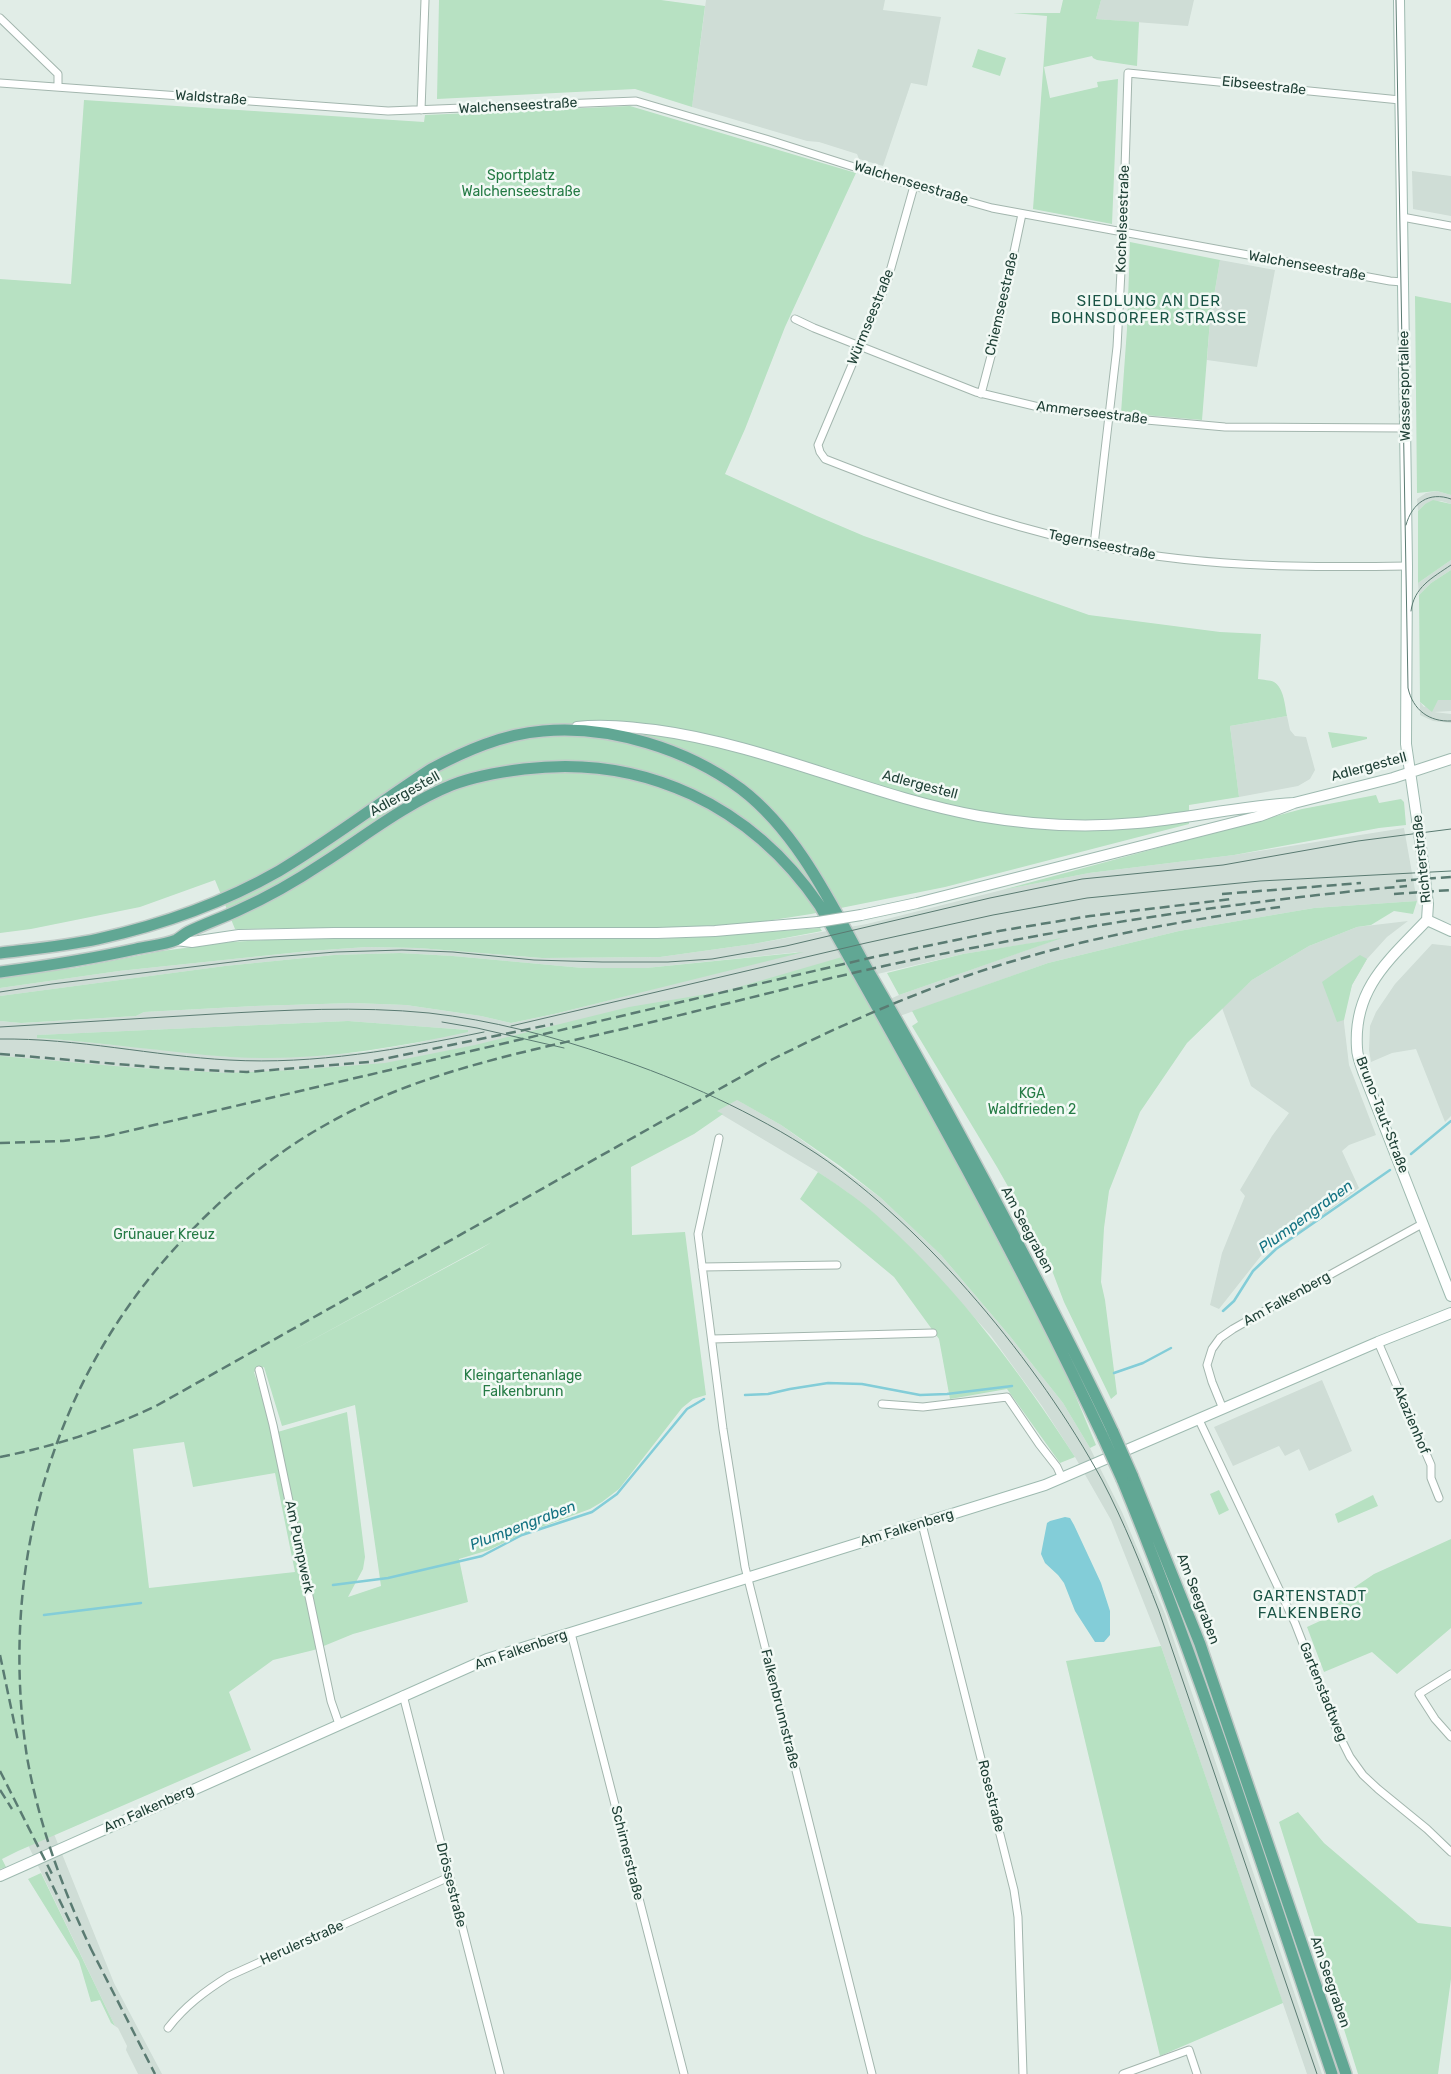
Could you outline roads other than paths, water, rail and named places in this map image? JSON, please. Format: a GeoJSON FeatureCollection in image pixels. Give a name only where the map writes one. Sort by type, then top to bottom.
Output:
{"type":"FeatureCollection","features":[{"type":"Feature","properties":{"kind":"main road","name":"Wassersportallee"},"geometry":{"type":"LineString","coordinates":[[1399,0],[1402,282],[1406,428],[1406,744],[1410,772]]}},
{"type":"Feature","properties":{"kind":"main road","name":"Adlergestell"},"geometry":{"type":"LineString","coordinates":[[0,954],[97,939],[180,916],[234,894],[278,871],[409,784],[454,757],[500,740],[543,731],[593,725],[630,727],[694,736],[758,751],[893,794],[948,809],[1024,822],[1099,825],[1135,823],[1217,813],[1259,805],[1294,803]]}},
{"type":"Feature","properties":{"kind":"main road","name":"Adlergestell"},"geometry":{"type":"LineString","coordinates":[[543,731],[607,734],[642,741],[674,751],[709,768],[741,789],[770,814],[790,838],[814,876],[904,1033],[967,1159]]}},
{"type":"Feature","properties":{"kind":"main road","name":"Adlergestell"},"geometry":{"type":"LineString","coordinates":[[0,972],[94,958],[176,940],[192,942],[239,935],[334,933],[676,933],[818,922],[917,903],[1260,816],[1294,803],[1451,759]]}},
{"type":"Feature","properties":{"kind":"main road","name":"Adlergestell"},"geometry":{"type":"LineString","coordinates":[[176,940],[186,933],[270,895],[322,864],[417,801],[454,784],[499,772],[552,765],[608,769],[651,778],[695,796],[736,820],[756,835],[784,861],[806,886],[820,906],[967,1159]]}},
{"type":"Feature","properties":{"kind":"main road","name":"Richterstraße"},"geometry":{"type":"LineString","coordinates":[[1410,772],[1427,895],[1427,920],[1451,931]]}},
{"type":"Feature","properties":{"kind":"main road","name":"Bruno-Taut-Straße"},"geometry":{"type":"LineString","coordinates":[[1427,920],[1375,976],[1368,988],[1360,1014],[1357,1048],[1364,1074],[1451,1296]]}},
{"type":"Feature","properties":{"kind":"main road","name":"Am Seegraben"},"geometry":{"type":"LineString","coordinates":[[967,1159],[1037,1302],[1108,1435],[1200,1644],[1346,2074]]}},
{"type":"Feature","properties":{"kind":"main road","name":"Am Falkenberg"},"geometry":{"type":"LineString","coordinates":[[0,1876],[487,1659],[1045,1485],[1378,1342],[1451,1313]]}},
{"type":"Feature","properties":{"kind":"main road","name":"Am Seegraben"},"geometry":{"type":"LineString","coordinates":[[1126,1477],[1212,1717],[1332,2074]]}},
{"type":"Feature","properties":{"kind":"street"},"geometry":{"type":"LineString","coordinates":[[421,110],[425,0]]}},
{"type":"Feature","properties":{"kind":"street"},"geometry":{"type":"LineString","coordinates":[[0,18],[58,74],[58,87]]}},
{"type":"Feature","properties":{"kind":"street","name":"Eibseestraße"},"geometry":{"type":"LineString","coordinates":[[1128,72],[1400,100]]}},
{"type":"Feature","properties":{"kind":"street","name":"Kochelseestraße"},"geometry":{"type":"LineString","coordinates":[[1094,545],[1117,347],[1124,233],[1128,72]]}},
{"type":"Feature","properties":{"kind":"street","name":"Waldstraße"},"geometry":{"type":"LineString","coordinates":[[0,83],[378,110],[421,110]]}},
{"type":"Feature","properties":{"kind":"street","name":"Walchenseestraße"},"geometry":{"type":"LineString","coordinates":[[421,110],[636,101],[758,136],[914,186],[992,208],[1402,282]]}},
{"type":"Feature","properties":{"kind":"street","name":"Würmseestraße"},"geometry":{"type":"LineString","coordinates":[[818,446],[887,282],[914,186]]}},
{"type":"Feature","properties":{"kind":"street","name":"Chiemseestraße"},"geometry":{"type":"LineString","coordinates":[[981,394],[996,337],[1022,214]]}},
{"type":"Feature","properties":{"kind":"street"},"geometry":{"type":"LineString","coordinates":[[1402,217],[1451,226]]}},
{"type":"Feature","properties":{"kind":"street","name":"Ammerseestraße"},"geometry":{"type":"LineString","coordinates":[[795,319],[981,394],[1038,407],[1225,427],[1406,428]]}},
{"type":"Feature","properties":{"kind":"street","name":"Tegernseestraße"},"geometry":{"type":"LineString","coordinates":[[818,446],[825,459],[910,492],[1024,528],[1094,545],[1172,558],[1267,566],[1318,568],[1407,566]]}},
{"type":"Feature","properties":{"kind":"street","name":"Falkenbrunnstraße"},"geometry":{"type":"LineString","coordinates":[[719,1138],[698,1234],[723,1429],[747,1578],[872,2074]]}},
{"type":"Feature","properties":{"kind":"street","name":"Am Falkenberg"},"geometry":{"type":"LineString","coordinates":[[1223,1409],[1212,1382],[1208,1365],[1212,1349],[1220,1338],[1248,1320],[1422,1224]]}},
{"type":"Feature","properties":{"kind":"street"},"geometry":{"type":"LineString","coordinates":[[702,1267],[837,1265]]}},
{"type":"Feature","properties":{"kind":"street"},"geometry":{"type":"LineString","coordinates":[[712,1339],[933,1333]]}},
{"type":"Feature","properties":{"kind":"street","name":"Akazienhof"},"geometry":{"type":"LineString","coordinates":[[1378,1342],[1430,1465],[1431,1478],[1439,1498]]}},
{"type":"Feature","properties":{"kind":"street","name":"Am Pumpwerk"},"geometry":{"type":"LineString","coordinates":[[259,1370],[273,1425],[331,1701],[339,1724]]}},
{"type":"Feature","properties":{"kind":"street"},"geometry":{"type":"LineString","coordinates":[[882,1404],[923,1407],[1007,1397],[1038,1444],[1057,1467],[1062,1478]]}},
{"type":"Feature","properties":{"kind":"street","name":"Gartenstadtweg"},"geometry":{"type":"LineString","coordinates":[[1199,1420],[1295,1623],[1337,1731],[1350,1757],[1363,1775],[1427,1829],[1451,1852]]}},
{"type":"Feature","properties":{"kind":"street","name":"Rosestraße"},"geometry":{"type":"LineString","coordinates":[[922,1524],[1014,1890],[1018,1917],[1023,2074]]}},
{"type":"Feature","properties":{"kind":"street","name":"Schirnerstraße"},"geometry":{"type":"LineString","coordinates":[[571,1632],[684,2074]]}},
{"type":"Feature","properties":{"kind":"street"},"geometry":{"type":"LineString","coordinates":[[1451,1674],[1419,1694],[1435,1719],[1451,1737]]}},
{"type":"Feature","properties":{"kind":"street","name":"Drössestraße"},"geometry":{"type":"LineString","coordinates":[[404,1695],[500,2074]]}},
{"type":"Feature","properties":{"kind":"street","name":"Herulerstraße"},"geometry":{"type":"LineString","coordinates":[[168,2028],[177,2015],[203,1992],[228,1976],[449,1877]]}},
{"type":"Feature","properties":{"kind":"street"},"geometry":{"type":"LineString","coordinates":[[1123,2074],[1189,2050],[1197,2074]]}},
{"type":"Feature","properties":{"kind":"water"},"geometry":{"type":"Polygon","coordinates":[[[1065,1517],[1070,1518],[1074,1525],[1101,1583],[1110,1611],[1110,1635],[1104,1642],[1095,1642],[1075,1611],[1064,1583],[1045,1563],[1041,1554],[1047,1523],[1065,1517]]]}},
{"type":"Feature","properties":{"kind":"waterway","name":"Plumpengraben"},"geometry":{"type":"LineString","coordinates":[[1411,1154],[1451,1121]]}},
{"type":"Feature","properties":{"kind":"waterway","name":"Plumpengraben"},"geometry":{"type":"LineString","coordinates":[[1223,1311],[1234,1301],[1253,1271],[1276,1249],[1390,1170]]}},
{"type":"Feature","properties":{"kind":"waterway","name":"Plumpengraben"},"geometry":{"type":"LineString","coordinates":[[1114,1373],[1143,1363],[1171,1348]]}},
{"type":"Feature","properties":{"kind":"waterway","name":"Plumpengraben"},"geometry":{"type":"LineString","coordinates":[[745,1395],[768,1394],[828,1383],[862,1384],[920,1395],[947,1394],[1012,1386]]}},
{"type":"Feature","properties":{"kind":"waterway","name":"Plumpengraben"},"geometry":{"type":"LineString","coordinates":[[333,1585],[388,1578],[482,1556],[522,1535],[592,1512],[617,1494],[687,1409],[704,1399]]}},
{"type":"Feature","properties":{"kind":"waterway","name":"Plumpengraben"},"geometry":{"type":"LineString","coordinates":[[44,1615],[141,1603]]}},
{"type":"Feature","properties":{"kind":"tram line"},"geometry":{"type":"LineString","coordinates":[[1396,0],[1408,688],[1414,703],[1423,713],[1429,717],[1451,721]]}},
{"type":"Feature","properties":{"kind":"tram line"},"geometry":{"type":"LineString","coordinates":[[1406,525],[1412,511],[1422,501],[1436,497],[1451,499]]}},
{"type":"Feature","properties":{"kind":"tram line"},"geometry":{"type":"LineString","coordinates":[[1411,611],[1420,589],[1451,565]]}},
{"type":"Feature","properties":{"kind":"tram line"},"geometry":{"type":"LineString","coordinates":[[0,992],[273,957],[336,952],[402,950],[453,952],[534,960],[602,962],[668,962],[712,959],[786,946],[990,898],[1082,879],[1223,865],[1358,841],[1451,829]]}},
{"type":"Feature","properties":{"kind":"tram line"},"geometry":{"type":"LineString","coordinates":[[511,1026],[866,943],[993,915],[1087,898],[1260,881],[1451,871]]}},
{"type":"Feature","properties":{"kind":"tram line"},"geometry":{"type":"LineString","coordinates":[[0,1027],[322,1009],[402,1011],[475,1020],[566,1042],[637,1065],[690,1086],[768,1124],[817,1154],[858,1184],[939,1259],[977,1301],[1013,1345],[1046,1391],[1102,1480],[1125,1528],[1159,1611],[1317,2074]]}},
{"type":"Feature","properties":{"kind":"tram line"},"geometry":{"type":"LineString","coordinates":[[442,1022],[564,1048]]}},
{"type":"Feature","properties":{"kind":"tram line"},"geometry":{"type":"LineString","coordinates":[[0,1039],[58,1041],[200,1058],[261,1061],[326,1058],[390,1050],[484,1032]]}},
{"type":"Feature","properties":{"kind":"railway"},"geometry":{"type":"LineString","coordinates":[[1396,881],[1451,877]]}},
{"type":"Feature","properties":{"kind":"railway"},"geometry":{"type":"LineString","coordinates":[[1222,894],[1361,883]]}},
{"type":"Feature","properties":{"kind":"railway"},"geometry":{"type":"LineString","coordinates":[[93,1953],[53,1857],[38,1808],[27,1757],[20,1691],[20,1625],[27,1559],[40,1496],[61,1434],[87,1374],[121,1317],[161,1264],[198,1224],[238,1186],[304,1138],[365,1104],[445,1074],[527,1051],[797,986],[1014,940],[1144,918],[1275,900],[1407,886]]}},
{"type":"Feature","properties":{"kind":"railway"},"geometry":{"type":"LineString","coordinates":[[1394,894],[1451,890]]}},
{"type":"Feature","properties":{"kind":"railway"},"geometry":{"type":"LineString","coordinates":[[0,1143],[63,1141],[107,1136],[874,957],[999,931],[1090,916],[1232,899]]}},
{"type":"Feature","properties":{"kind":"railway"},"geometry":{"type":"LineString","coordinates":[[0,1457],[80,1436],[118,1423],[156,1406],[771,1060],[865,1016],[961,978],[1058,948],[1216,916],[1280,907]]}},
{"type":"Feature","properties":{"kind":"railway"},"geometry":{"type":"LineString","coordinates":[[0,1054],[165,1068],[247,1072],[369,1062],[553,1024]]}},
{"type":"Feature","properties":{"kind":"railway"},"geometry":{"type":"LineString","coordinates":[[0,1655],[18,1741]]}},
{"type":"Feature","properties":{"kind":"railway"},"geometry":{"type":"LineString","coordinates":[[0,1771],[54,1878]]}},
{"type":"Feature","properties":{"kind":"railway"},"geometry":{"type":"LineString","coordinates":[[0,1790],[12,1809]]}},
{"type":"Feature","properties":{"kind":"railway"},"geometry":{"type":"LineString","coordinates":[[46,1872],[71,1924]]}},
{"type":"Feature","properties":{"kind":"railway"},"geometry":{"type":"LineString","coordinates":[[90,1947],[155,2074]]}},
{"type":"Feature","properties":{"kind":"district","name":"SIEDLUNG AN DER BOHNSDORFER STRASSE"},"geometry":{"type":"Point","coordinates":[1149,310]}},
{"type":"Feature","properties":{"kind":"district","name":"GARTENSTADT FALKENBERG"},"geometry":{"type":"Point","coordinates":[1310,1606]}},
{"type":"Feature","properties":{"kind":"park label","name":"Sportplatz Walchenseestraße"},"geometry":{"type":"Point","coordinates":[521,184]}},
{"type":"Feature","properties":{"kind":"park label","name":"KGA Waldfrieden 2"},"geometry":{"type":"Point","coordinates":[1032,1102]}},
{"type":"Feature","properties":{"kind":"park label","name":"Grünauer Kreuz"},"geometry":{"type":"Point","coordinates":[164,1235]}},
{"type":"Feature","properties":{"kind":"park label","name":"Kleingartenanlage Falkenbrunn"},"geometry":{"type":"Point","coordinates":[523,1384]}}]}
